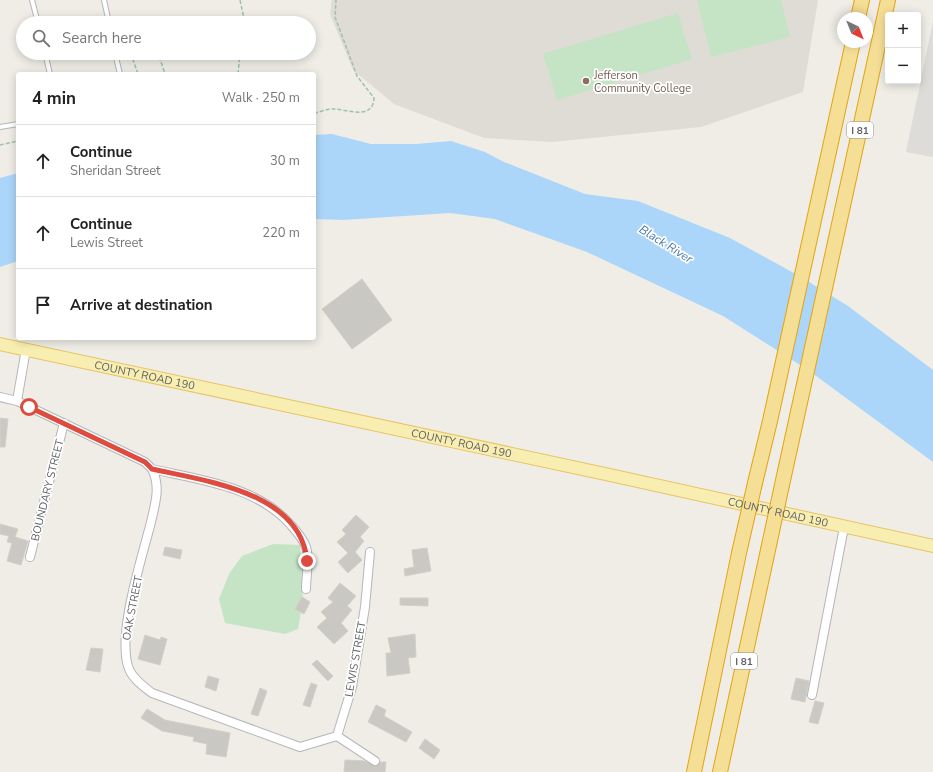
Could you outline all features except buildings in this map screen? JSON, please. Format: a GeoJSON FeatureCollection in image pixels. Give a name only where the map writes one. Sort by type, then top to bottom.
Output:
{"type":"FeatureCollection","features":[{"type":"Feature","properties":{"kind":"highway"},"geometry":{"type":"LineString","coordinates":[[859,12],[862,0]]}},
{"type":"Feature","properties":{"kind":"highway","name":"I 81"},"geometry":{"type":"LineString","coordinates":[[720,772],[782,485],[804,392],[831,260],[888,0]]}},
{"type":"Feature","properties":{"kind":"highway","name":"I 81"},"geometry":{"type":"LineString","coordinates":[[694,772],[739,553],[780,379],[852,48]]}},
{"type":"Feature","properties":{"kind":"main road","name":"COUNTY ROAD 190"},"geometry":{"type":"LineString","coordinates":[[0,344],[933,546]]}},
{"type":"Feature","properties":{"kind":"street"},"geometry":{"type":"LineString","coordinates":[[17,401],[26,350]]}},
{"type":"Feature","properties":{"kind":"street"},"geometry":{"type":"LineString","coordinates":[[0,397],[17,401],[64,423],[145,462],[152,469],[246,493],[272,506],[298,533],[306,547],[306,589]]}},
{"type":"Feature","properties":{"kind":"street","name":"BOUNDARY STREET"},"geometry":{"type":"LineString","coordinates":[[30,557],[64,423]]}},
{"type":"Feature","properties":{"kind":"street","name":"OAK STREET"},"geometry":{"type":"LineString","coordinates":[[152,469],[155,475],[158,491],[127,626],[125,650],[129,669],[142,686],[152,693],[241,724],[300,747],[337,736]]}},
{"type":"Feature","properties":{"kind":"street"},"geometry":{"type":"LineString","coordinates":[[812,695],[844,527]]}},
{"type":"Feature","properties":{"kind":"street","name":"LEWIS STREET"},"geometry":{"type":"LineString","coordinates":[[337,736],[352,687],[365,607],[370,552]]}},
{"type":"Feature","properties":{"kind":"street"},"geometry":{"type":"LineString","coordinates":[[337,736],[375,761]]}},
{"type":"Feature","properties":{"kind":"lane"},"geometry":{"type":"LineString","coordinates":[[32,0],[36,16]]}},
{"type":"Feature","properties":{"kind":"lane"},"geometry":{"type":"LineString","coordinates":[[104,0],[107,16]]}},
{"type":"Feature","properties":{"kind":"lane"},"geometry":{"type":"LineString","coordinates":[[47,60],[50,72]]}},
{"type":"Feature","properties":{"kind":"lane"},"geometry":{"type":"LineString","coordinates":[[117,60],[120,72]]}},
{"type":"Feature","properties":{"kind":"lane"},"geometry":{"type":"LineString","coordinates":[[0,127],[16,124]]}},
{"type":"Feature","properties":{"kind":"path"},"geometry":{"type":"LineString","coordinates":[[240,0],[243,16]]}},
{"type":"Feature","properties":{"kind":"path"},"geometry":{"type":"LineString","coordinates":[[316,113],[332,109],[357,113],[368,111],[374,105],[374,98],[372,94],[357,76],[335,17],[336,0]]}},
{"type":"Feature","properties":{"kind":"path"},"geometry":{"type":"LineString","coordinates":[[133,60],[137,72]]}},
{"type":"Feature","properties":{"kind":"path"},"geometry":{"type":"LineString","coordinates":[[160,60],[164,72]]}},
{"type":"Feature","properties":{"kind":"path"},"geometry":{"type":"LineString","coordinates":[[238,72],[239,60]]}},
{"type":"Feature","properties":{"kind":"path"},"geometry":{"type":"LineString","coordinates":[[0,146],[16,142]]}},
{"type":"Feature","properties":{"kind":"shaded area","name":"Jefferson Community College"},"geometry":{"type":"Polygon","coordinates":[[[332,0],[818,0],[803,92],[701,127],[552,142],[484,138],[394,104],[353,70],[330,14],[332,0]]]}},
{"type":"Feature","properties":{"kind":"shaded area"},"geometry":{"type":"Polygon","coordinates":[[[933,21],[933,157],[906,152],[933,21]]]}},
{"type":"Feature","properties":{"kind":"green space"},"geometry":{"type":"Polygon","coordinates":[[[697,0],[781,0],[790,37],[711,57],[697,0]]]}},
{"type":"Feature","properties":{"kind":"green space"},"geometry":{"type":"Polygon","coordinates":[[[678,13],[692,59],[557,100],[543,54],[678,13]]]}},
{"type":"Feature","properties":{"kind":"green space"},"geometry":{"type":"Polygon","coordinates":[[[273,544],[300,545],[303,599],[298,629],[285,634],[225,623],[219,599],[229,574],[242,556],[273,544]]]}},
{"type":"Feature","properties":{"kind":"water","name":"Black River"},"geometry":{"type":"Polygon","coordinates":[[[332,134],[371,144],[416,144],[451,141],[485,152],[504,162],[585,194],[638,201],[730,238],[801,277],[848,306],[933,370],[933,462],[808,370],[723,316],[587,252],[495,219],[450,213],[343,220],[316,219],[316,135],[332,134]]]}},
{"type":"Feature","properties":{"kind":"water"},"geometry":{"type":"Polygon","coordinates":[[[16,174],[16,262],[0,267],[0,178],[16,174]]]}},
{"type":"Feature","properties":{"kind":"place","name":"Jefferson Community College"},"geometry":{"type":"Point","coordinates":[586,81]}},
{"type":"Feature","properties":{"kind":"route"},"geometry":{"type":"LineString","coordinates":[[29,407],[145,462],[152,469],[235,489],[267,503],[282,514],[298,533],[306,547],[307,561]]}}]}
